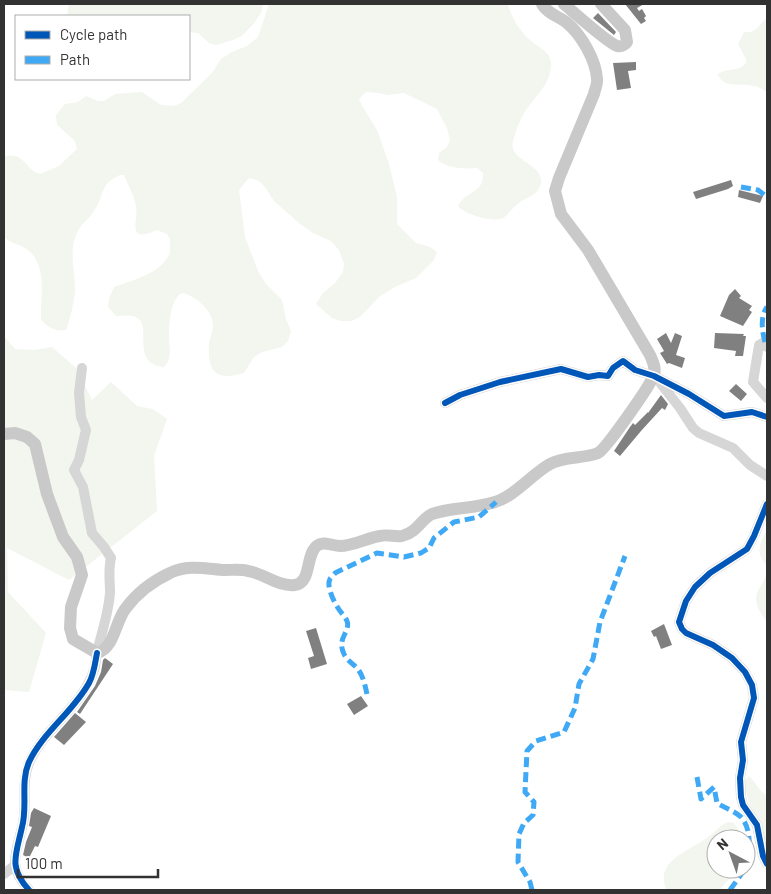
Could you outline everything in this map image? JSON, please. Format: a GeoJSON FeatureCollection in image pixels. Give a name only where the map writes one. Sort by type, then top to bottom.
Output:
{"type":"FeatureCollection","features":[{"type":"Feature","properties":{"kind":"main road"},"geometry":{"type":"LineString","coordinates":[[4,434],[15,433],[27,437],[35,444],[47,494],[63,537],[76,557],[82,575],[71,608],[70,628],[73,639],[97,654],[103,652],[110,643],[116,624],[124,609],[138,594],[170,572],[193,567],[249,571],[283,583],[295,585],[302,582],[306,576],[312,552],[319,544],[342,546],[379,536],[394,537],[405,535],[414,531],[430,515],[452,508],[496,502],[520,487],[551,463],[598,452],[608,443],[654,376],[655,366],[588,250],[561,214],[556,201],[554,191],[588,111],[598,79],[592,60],[576,31],[547,11],[542,4]]}},
{"type":"Feature","properties":{"kind":"main road"},"geometry":{"type":"LineString","coordinates":[[564,4],[611,43],[621,46],[625,45],[627,42],[625,30],[601,4]]}},
{"type":"Feature","properties":{"kind":"street"},"geometry":{"type":"LineString","coordinates":[[767,347],[765,342],[759,346],[753,382],[767,398]]}},
{"type":"Feature","properties":{"kind":"street"},"geometry":{"type":"LineString","coordinates":[[445,403],[460,394],[561,369],[588,377],[599,374],[608,376],[613,368],[623,361],[635,370],[654,376],[689,394],[724,416],[752,412],[767,417]]}},
{"type":"Feature","properties":{"kind":"street"},"geometry":{"type":"LineString","coordinates":[[29,890],[19,879],[14,866],[25,814],[28,764],[35,751],[58,721],[78,700],[89,682],[104,630],[110,592],[108,569],[111,558],[92,533],[83,486],[74,470],[79,460],[86,430],[81,418],[79,392],[82,368]]}},
{"type":"Feature","properties":{"kind":"street"},"geometry":{"type":"LineString","coordinates":[[654,376],[680,408],[693,428],[699,433],[733,448],[750,465],[767,476]]}},
{"type":"Feature","properties":{"kind":"street"},"geometry":{"type":"LineString","coordinates":[[767,504],[747,548],[710,573],[695,587],[686,601],[679,622],[686,633],[713,645],[732,658],[745,672],[752,685],[754,698],[741,742],[743,760],[740,781],[741,798],[756,825],[763,856],[767,864]]}},
{"type":"Feature","properties":{"kind":"street"},"geometry":{"type":"LineString","coordinates":[[4,874],[14,866]]}},
{"type":"Feature","properties":{"kind":"shaded area"},"geometry":{"type":"Polygon","coordinates":[[[69,4],[263,4],[261,13],[242,36],[216,45],[209,43],[198,33],[190,32],[190,15],[67,15],[69,4]]]}},
{"type":"Feature","properties":{"kind":"shaded area"},"geometry":{"type":"Polygon","coordinates":[[[269,4],[508,4],[513,18],[522,32],[546,52],[551,64],[546,83],[524,113],[513,141],[513,148],[516,153],[532,166],[540,176],[541,182],[538,189],[503,218],[486,219],[466,212],[458,206],[465,197],[481,185],[483,173],[477,168],[452,167],[438,160],[439,153],[447,147],[450,140],[447,128],[437,109],[404,93],[388,95],[366,92],[359,99],[377,130],[389,164],[397,197],[397,224],[416,243],[430,247],[437,252],[434,260],[416,278],[380,296],[360,317],[351,321],[341,321],[332,318],[316,304],[323,293],[335,283],[343,272],[344,264],[339,250],[331,241],[313,233],[300,224],[274,201],[259,181],[250,178],[239,190],[245,237],[258,271],[266,284],[282,300],[291,331],[288,341],[282,347],[262,352],[254,357],[244,373],[227,376],[221,375],[212,368],[210,362],[209,344],[213,325],[210,314],[198,300],[182,293],[175,301],[171,312],[169,360],[164,367],[153,364],[147,358],[144,350],[142,325],[139,319],[132,316],[116,316],[108,307],[109,299],[114,287],[145,276],[159,267],[170,253],[170,239],[167,234],[157,230],[147,234],[137,233],[135,202],[124,175],[120,175],[105,187],[97,206],[76,235],[73,248],[75,293],[66,330],[55,330],[49,327],[41,319],[42,282],[38,264],[28,250],[4,237],[4,156],[17,156],[31,169],[40,174],[59,166],[77,149],[75,141],[57,125],[56,115],[65,104],[78,102],[86,96],[98,101],[104,101],[115,94],[142,92],[161,105],[174,106],[181,103],[212,73],[221,59],[247,46],[258,37],[269,4]]]}},
{"type":"Feature","properties":{"kind":"shaded area"},"geometry":{"type":"Polygon","coordinates":[[[767,18],[767,93],[761,88],[727,83],[722,80],[718,75],[719,73],[740,68],[746,63],[746,59],[738,44],[744,32],[751,32],[767,18]]]}},
{"type":"Feature","properties":{"kind":"shaded area"},"geometry":{"type":"Polygon","coordinates":[[[4,336],[15,349],[35,350],[52,347],[76,368],[92,400],[111,382],[137,406],[153,409],[167,419],[154,456],[157,511],[69,580],[7,548],[8,592],[46,633],[29,692],[4,690],[4,336]]]}},
{"type":"Feature","properties":{"kind":"shaded area"},"geometry":{"type":"Polygon","coordinates":[[[767,530],[767,569],[760,555],[760,544],[767,530]]]}},
{"type":"Feature","properties":{"kind":"shaded area"},"geometry":{"type":"Polygon","coordinates":[[[767,569],[767,622],[760,613],[756,599],[766,577],[767,569]]]}},
{"type":"Feature","properties":{"kind":"shaded area"},"geometry":{"type":"Polygon","coordinates":[[[749,776],[767,796],[767,850],[746,792],[745,780],[749,776]]]}},
{"type":"Feature","properties":{"kind":"shaded area"},"geometry":{"type":"Polygon","coordinates":[[[728,822],[734,823],[738,829],[717,829],[728,822]]]}},
{"type":"Feature","properties":{"kind":"shaded area"},"geometry":{"type":"Polygon","coordinates":[[[706,839],[706,879],[729,879],[719,890],[666,890],[664,875],[666,869],[681,854],[706,839]]]}},
{"type":"Feature","properties":{"kind":"building"},"geometry":{"type":"Polygon","coordinates":[[[625,4],[644,4],[637,8],[639,11],[642,9],[646,16],[644,18],[646,21],[641,24],[625,4]]]}},
{"type":"Feature","properties":{"kind":"building"},"geometry":{"type":"Polygon","coordinates":[[[598,13],[616,32],[614,35],[593,18],[598,13]]]}},
{"type":"Feature","properties":{"kind":"building"},"geometry":{"type":"Polygon","coordinates":[[[636,62],[636,70],[628,71],[631,88],[617,90],[613,63],[636,62]]]}},
{"type":"Feature","properties":{"kind":"building"},"geometry":{"type":"Polygon","coordinates":[[[731,180],[733,186],[728,189],[696,199],[693,192],[731,180]]]}},
{"type":"Feature","properties":{"kind":"building"},"geometry":{"type":"Polygon","coordinates":[[[739,190],[763,196],[760,203],[738,197],[739,190]]]}},
{"type":"Feature","properties":{"kind":"building"},"geometry":{"type":"Polygon","coordinates":[[[735,289],[741,296],[739,298],[752,306],[749,310],[752,312],[743,326],[720,316],[729,295],[735,289]]]}},
{"type":"Feature","properties":{"kind":"building"},"geometry":{"type":"Polygon","coordinates":[[[666,333],[671,343],[675,333],[682,336],[676,355],[685,358],[682,368],[667,364],[660,353],[664,351],[657,339],[666,333]]]}},
{"type":"Feature","properties":{"kind":"building"},"geometry":{"type":"Polygon","coordinates":[[[715,333],[744,334],[743,336],[746,336],[743,356],[735,356],[736,351],[714,348],[715,333]]]}},
{"type":"Feature","properties":{"kind":"building"},"geometry":{"type":"Polygon","coordinates":[[[736,384],[747,394],[741,401],[729,391],[736,384]]]}},
{"type":"Feature","properties":{"kind":"building"},"geometry":{"type":"Polygon","coordinates":[[[661,395],[668,404],[665,410],[662,408],[620,456],[614,451],[630,427],[648,413],[661,395]]]}},
{"type":"Feature","properties":{"kind":"building"},"geometry":{"type":"Polygon","coordinates":[[[664,624],[672,645],[661,649],[656,636],[654,637],[651,631],[664,624]]]}},
{"type":"Feature","properties":{"kind":"building"},"geometry":{"type":"Polygon","coordinates":[[[316,628],[327,664],[311,669],[308,658],[314,656],[306,631],[316,628]]]}},
{"type":"Feature","properties":{"kind":"building"},"geometry":{"type":"Polygon","coordinates":[[[105,658],[113,664],[80,714],[77,712],[95,686],[105,658]]]}},
{"type":"Feature","properties":{"kind":"building"},"geometry":{"type":"Polygon","coordinates":[[[361,696],[368,706],[354,715],[347,704],[361,696]]]}},
{"type":"Feature","properties":{"kind":"building"},"geometry":{"type":"Polygon","coordinates":[[[75,713],[86,722],[64,745],[54,737],[75,713]]]}},
{"type":"Feature","properties":{"kind":"building"},"geometry":{"type":"Polygon","coordinates":[[[34,808],[51,816],[38,847],[35,846],[29,858],[23,855],[32,827],[29,826],[31,813],[34,808]]]}},
{"type":"Feature","properties":{"kind":"marked path"},"geometry":{"type":"LineString","coordinates":[[741,187],[758,190],[767,197]]}},
{"type":"Feature","properties":{"kind":"marked path"},"geometry":{"type":"LineString","coordinates":[[765,342],[762,320],[767,307]]}},
{"type":"Feature","properties":{"kind":"marked path"},"geometry":{"type":"LineString","coordinates":[[367,694],[361,674],[344,654],[342,648],[342,639],[348,625],[331,594],[330,578],[335,573],[377,553],[404,557],[421,553],[429,548],[434,538],[454,522],[479,517],[496,502]]}},
{"type":"Feature","properties":{"kind":"marked path"},"geometry":{"type":"LineString","coordinates":[[532,890],[530,882],[518,862],[519,834],[524,823],[533,815],[534,802],[525,792],[527,751],[536,741],[564,732],[575,708],[579,684],[593,659],[600,622],[625,556]]}},
{"type":"Feature","properties":{"kind":"marked path"},"geometry":{"type":"LineString","coordinates":[[697,777],[701,799],[714,787],[717,803],[739,815],[745,822],[747,829]]}},
{"type":"Feature","properties":{"kind":"marked path"},"geometry":{"type":"LineString","coordinates":[[730,890],[738,879]]}},
{"type":"Feature","properties":{"kind":"cycle path"},"geometry":{"type":"LineString","coordinates":[[445,403],[460,395],[500,382],[561,369],[588,377],[608,376],[613,368],[623,361],[635,370],[654,376],[689,394],[724,416],[752,412],[767,417]]}},
{"type":"Feature","properties":{"kind":"cycle path"},"geometry":{"type":"LineString","coordinates":[[767,504],[747,549],[710,573],[695,587],[686,601],[679,622],[686,633],[713,645],[732,658],[745,672],[752,685],[754,698],[741,742],[743,760],[740,778],[741,797],[743,805],[757,825],[763,856],[767,864]]}},
{"type":"Feature","properties":{"kind":"cycle path"},"geometry":{"type":"LineString","coordinates":[[29,890],[18,874],[15,860],[24,819],[26,770],[42,741],[75,703],[89,683],[97,653]]}}]}
